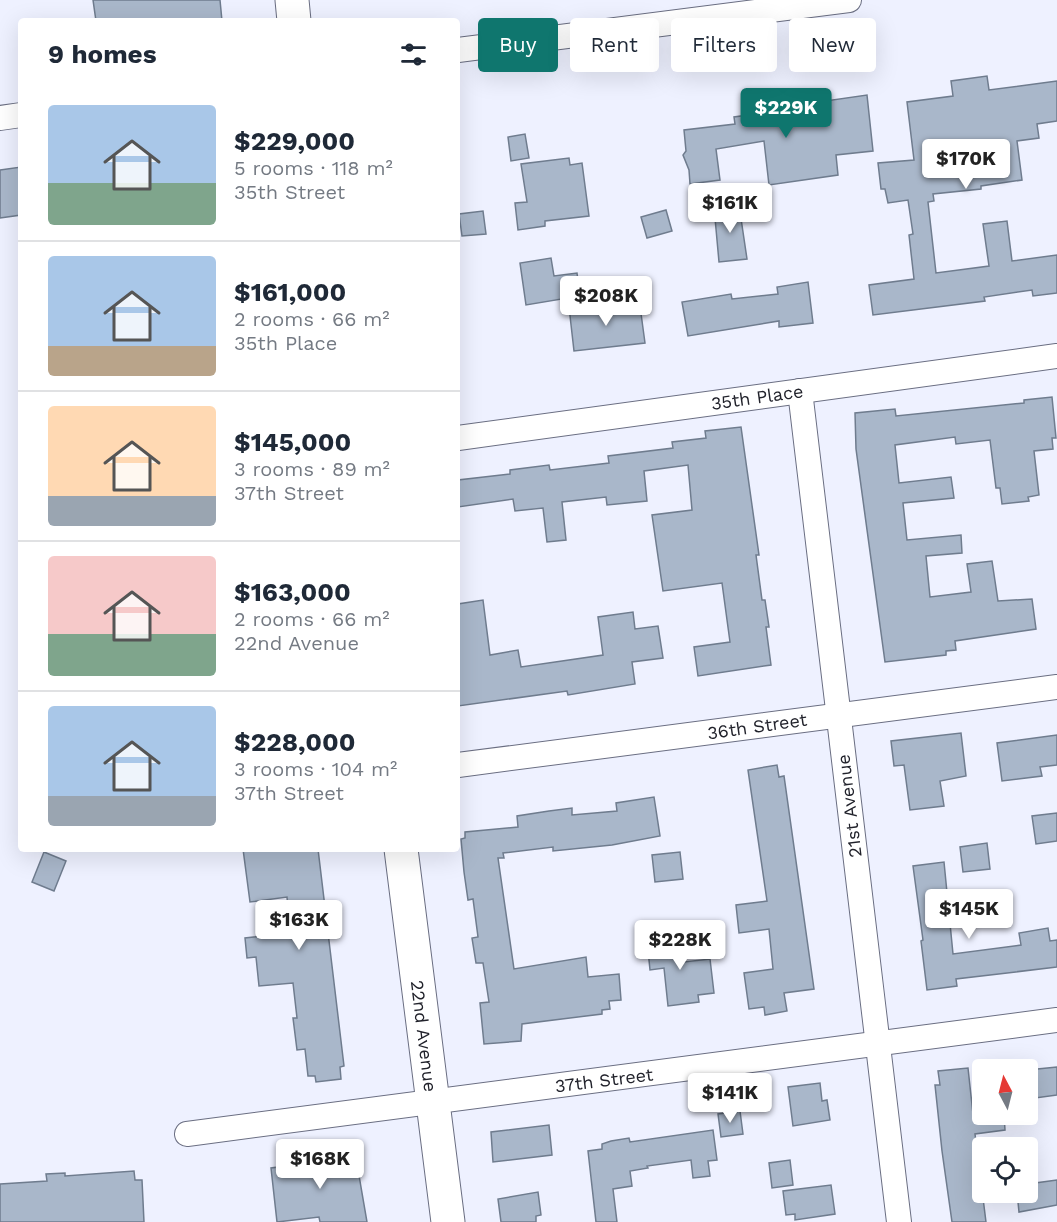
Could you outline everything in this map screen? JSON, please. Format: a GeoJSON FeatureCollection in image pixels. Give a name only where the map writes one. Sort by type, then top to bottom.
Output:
{"type":"FeatureCollection","features":[{"type":"Feature","properties":{"kind":"street"},"geometry":{"type":"LineString","coordinates":[[292,0],[294,18]]}},
{"type":"Feature","properties":{"kind":"street"},"geometry":{"type":"LineString","coordinates":[[460,50],[750,6],[849,0]]}},
{"type":"Feature","properties":{"kind":"street","name":"35th Place"},"geometry":{"type":"LineString","coordinates":[[460,438],[1057,356]]}},
{"type":"Feature","properties":{"kind":"street","name":"21st Avenue"},"geometry":{"type":"LineString","coordinates":[[800,391],[899,1222]]}},
{"type":"Feature","properties":{"kind":"street","name":"36th Street"},"geometry":{"type":"LineString","coordinates":[[460,765],[1057,687]]}},
{"type":"Feature","properties":{"kind":"street","name":"22nd Avenue"},"geometry":{"type":"LineString","coordinates":[[401,852],[448,1222]]}},
{"type":"Feature","properties":{"kind":"street","name":"37th Street"},"geometry":{"type":"LineString","coordinates":[[187,1134],[1057,1020]]}},
{"type":"Feature","properties":{"kind":"building"},"geometry":{"type":"Polygon","coordinates":[[[93,0],[220,0],[222,18],[96,18],[93,0]]]}},
{"type":"Feature","properties":{"kind":"building"},"geometry":{"type":"Polygon","coordinates":[[[987,76],[989,90],[1057,81],[1057,121],[1037,124],[1039,138],[1017,141],[1022,180],[981,186],[981,189],[933,194],[934,201],[928,202],[936,273],[989,266],[983,224],[1007,221],[1012,261],[1057,255],[1057,293],[1033,296],[1032,290],[984,297],[985,301],[873,315],[869,285],[914,279],[909,235],[913,234],[908,200],[888,203],[885,189],[881,189],[878,163],[914,160],[907,102],[953,96],[951,81],[987,76]]]}},
{"type":"Feature","properties":{"kind":"building"},"geometry":{"type":"Polygon","coordinates":[[[867,95],[873,151],[836,155],[838,175],[769,185],[764,141],[716,149],[720,180],[690,184],[689,170],[683,155],[686,151],[684,130],[735,124],[734,117],[748,115],[746,103],[768,99],[770,109],[867,95]]]}},
{"type":"Feature","properties":{"kind":"building"},"geometry":{"type":"Polygon","coordinates":[[[525,134],[529,158],[511,161],[508,137],[525,134]]]}},
{"type":"Feature","properties":{"kind":"building"},"geometry":{"type":"Polygon","coordinates":[[[569,158],[570,165],[582,163],[589,216],[545,221],[545,226],[518,230],[515,203],[527,202],[521,164],[569,158]]]}},
{"type":"Feature","properties":{"kind":"building"},"geometry":{"type":"Polygon","coordinates":[[[18,167],[18,215],[0,218],[0,170],[18,167]]]}},
{"type":"Feature","properties":{"kind":"building"},"geometry":{"type":"Polygon","coordinates":[[[739,205],[747,259],[719,262],[714,207],[739,205]]]}},
{"type":"Feature","properties":{"kind":"building"},"geometry":{"type":"Polygon","coordinates":[[[666,210],[672,231],[647,238],[641,217],[666,210]]]}},
{"type":"Feature","properties":{"kind":"building"},"geometry":{"type":"Polygon","coordinates":[[[483,211],[486,234],[462,236],[460,214],[483,211]]]}},
{"type":"Feature","properties":{"kind":"building"},"geometry":{"type":"Polygon","coordinates":[[[551,258],[554,276],[577,273],[580,296],[526,305],[520,263],[551,258]]]}},
{"type":"Feature","properties":{"kind":"building"},"geometry":{"type":"Polygon","coordinates":[[[808,282],[813,323],[779,327],[779,321],[688,336],[682,302],[731,294],[732,299],[778,294],[777,287],[808,282]]]}},
{"type":"Feature","properties":{"kind":"building"},"geometry":{"type":"Polygon","coordinates":[[[595,304],[596,311],[640,306],[645,343],[574,351],[569,307],[595,304]]]}},
{"type":"Feature","properties":{"kind":"building"},"geometry":{"type":"Polygon","coordinates":[[[1052,397],[1056,438],[1052,438],[1053,449],[1034,451],[1039,495],[1028,497],[1029,501],[1002,504],[1000,488],[996,488],[990,440],[956,444],[955,437],[895,445],[899,483],[951,477],[954,498],[903,503],[907,540],[961,535],[962,553],[926,556],[930,597],[971,592],[967,564],[992,561],[998,601],[1032,599],[1036,629],[955,641],[956,650],[946,651],[946,655],[885,662],[856,449],[855,413],[895,409],[896,416],[1024,403],[1024,400],[1052,397]]]}},
{"type":"Feature","properties":{"kind":"building"},"geometry":{"type":"Polygon","coordinates":[[[741,427],[759,555],[756,555],[762,600],[765,600],[769,627],[766,627],[771,665],[698,676],[694,647],[730,642],[722,583],[663,591],[652,515],[692,510],[688,465],[644,471],[647,501],[607,505],[606,497],[562,502],[566,540],[547,542],[543,508],[515,511],[513,499],[460,507],[460,480],[510,474],[510,470],[549,465],[550,470],[609,463],[608,456],[673,448],[672,442],[706,438],[705,431],[741,427]]]}},
{"type":"Feature","properties":{"kind":"building"},"geometry":{"type":"Polygon","coordinates":[[[483,600],[490,655],[518,650],[521,667],[603,655],[598,617],[633,612],[635,629],[658,626],[663,658],[632,662],[635,684],[568,695],[567,691],[460,706],[460,604],[483,600]]]}},
{"type":"Feature","properties":{"kind":"building"},"geometry":{"type":"Polygon","coordinates":[[[961,733],[966,776],[940,781],[944,806],[910,810],[904,765],[894,766],[891,741],[961,733]]]}},
{"type":"Feature","properties":{"kind":"building"},"geometry":{"type":"Polygon","coordinates":[[[1057,735],[1057,765],[1040,767],[1042,776],[1002,781],[997,743],[1057,735]]]}},
{"type":"Feature","properties":{"kind":"building"},"geometry":{"type":"Polygon","coordinates":[[[777,765],[779,777],[784,776],[814,989],[784,993],[787,1011],[765,1015],[764,1007],[749,1009],[744,973],[773,969],[769,929],[739,933],[736,905],[767,901],[748,770],[777,765]]]}},
{"type":"Feature","properties":{"kind":"building"},"geometry":{"type":"Polygon","coordinates":[[[654,797],[660,836],[612,845],[553,851],[553,847],[503,853],[504,858],[498,858],[514,969],[586,957],[588,977],[619,974],[621,1000],[609,1001],[610,1009],[602,1010],[602,1014],[522,1024],[521,1041],[484,1044],[480,1003],[489,1002],[483,963],[476,963],[472,938],[478,937],[473,899],[468,900],[464,872],[461,839],[465,838],[465,832],[518,827],[517,816],[549,811],[572,808],[572,815],[617,811],[616,803],[654,797]]]}},
{"type":"Feature","properties":{"kind":"building"},"geometry":{"type":"Polygon","coordinates":[[[1057,813],[1057,841],[1036,844],[1032,816],[1057,813]]]}},
{"type":"Feature","properties":{"kind":"building"},"geometry":{"type":"Polygon","coordinates":[[[987,843],[990,869],[963,872],[960,847],[987,843]]]}},
{"type":"Feature","properties":{"kind":"building"},"geometry":{"type":"Polygon","coordinates":[[[44,852],[66,861],[54,891],[32,882],[44,852]]]}},
{"type":"Feature","properties":{"kind":"building"},"geometry":{"type":"Polygon","coordinates":[[[243,852],[318,852],[344,1066],[340,1067],[341,1079],[316,1082],[315,1076],[308,1076],[305,1049],[297,1050],[293,1018],[297,1018],[293,983],[259,986],[256,957],[247,958],[245,938],[290,933],[287,897],[250,902],[243,852]]]}},
{"type":"Feature","properties":{"kind":"building"},"geometry":{"type":"Polygon","coordinates":[[[680,852],[683,879],[655,882],[652,855],[680,852]]]}},
{"type":"Feature","properties":{"kind":"building"},"geometry":{"type":"Polygon","coordinates":[[[944,862],[953,954],[1021,945],[1019,933],[1048,928],[1050,941],[1057,940],[1057,967],[956,979],[957,986],[927,990],[913,866],[944,862]]]}},
{"type":"Feature","properties":{"kind":"building"},"geometry":{"type":"Polygon","coordinates":[[[681,936],[684,962],[710,959],[714,993],[698,995],[699,1002],[668,1006],[664,968],[650,970],[647,940],[681,936]]]}},
{"type":"Feature","properties":{"kind":"building"},"geometry":{"type":"Polygon","coordinates":[[[1057,1067],[1057,1095],[1038,1098],[1038,1069],[1057,1067]]]}},
{"type":"Feature","properties":{"kind":"building"},"geometry":{"type":"Polygon","coordinates":[[[968,1068],[972,1125],[1005,1125],[1005,1130],[975,1134],[975,1137],[972,1137],[972,1203],[984,1203],[986,1222],[952,1222],[935,1085],[940,1085],[938,1071],[968,1068]]]}},
{"type":"Feature","properties":{"kind":"building"},"geometry":{"type":"Polygon","coordinates":[[[820,1083],[822,1101],[827,1100],[830,1120],[793,1126],[788,1087],[820,1083]]]}},
{"type":"Feature","properties":{"kind":"building"},"geometry":{"type":"Polygon","coordinates":[[[740,1111],[743,1134],[721,1137],[718,1114],[740,1111]]]}},
{"type":"Feature","properties":{"kind":"building"},"geometry":{"type":"Polygon","coordinates":[[[549,1125],[552,1155],[493,1162],[491,1132],[549,1125]]]}},
{"type":"Feature","properties":{"kind":"building"},"geometry":{"type":"Polygon","coordinates":[[[713,1130],[717,1160],[708,1161],[710,1176],[693,1178],[691,1160],[647,1166],[648,1168],[630,1171],[632,1186],[613,1189],[617,1222],[596,1222],[588,1151],[602,1149],[602,1144],[611,1141],[629,1138],[630,1142],[713,1130]]]}},
{"type":"Feature","properties":{"kind":"building"},"geometry":{"type":"Polygon","coordinates":[[[350,1149],[351,1158],[356,1158],[367,1222],[320,1222],[319,1217],[277,1222],[271,1168],[324,1161],[322,1152],[350,1149]]]}},
{"type":"Feature","properties":{"kind":"building"},"geometry":{"type":"Polygon","coordinates":[[[790,1160],[793,1185],[772,1188],[769,1163],[790,1160]]]}},
{"type":"Feature","properties":{"kind":"building"},"geometry":{"type":"Polygon","coordinates":[[[134,1171],[135,1180],[142,1180],[144,1222],[0,1222],[0,1184],[47,1181],[46,1174],[65,1173],[65,1176],[134,1171]]]}},
{"type":"Feature","properties":{"kind":"building"},"geometry":{"type":"Polygon","coordinates":[[[1057,1180],[1057,1205],[1019,1212],[1018,1203],[1038,1203],[1038,1183],[1057,1180]]]}},
{"type":"Feature","properties":{"kind":"building"},"geometry":{"type":"Polygon","coordinates":[[[831,1185],[835,1214],[795,1220],[795,1214],[786,1215],[783,1191],[831,1185]]]}},
{"type":"Feature","properties":{"kind":"building"},"geometry":{"type":"Polygon","coordinates":[[[538,1192],[541,1215],[536,1216],[536,1222],[501,1222],[498,1199],[538,1192]]]}}]}
